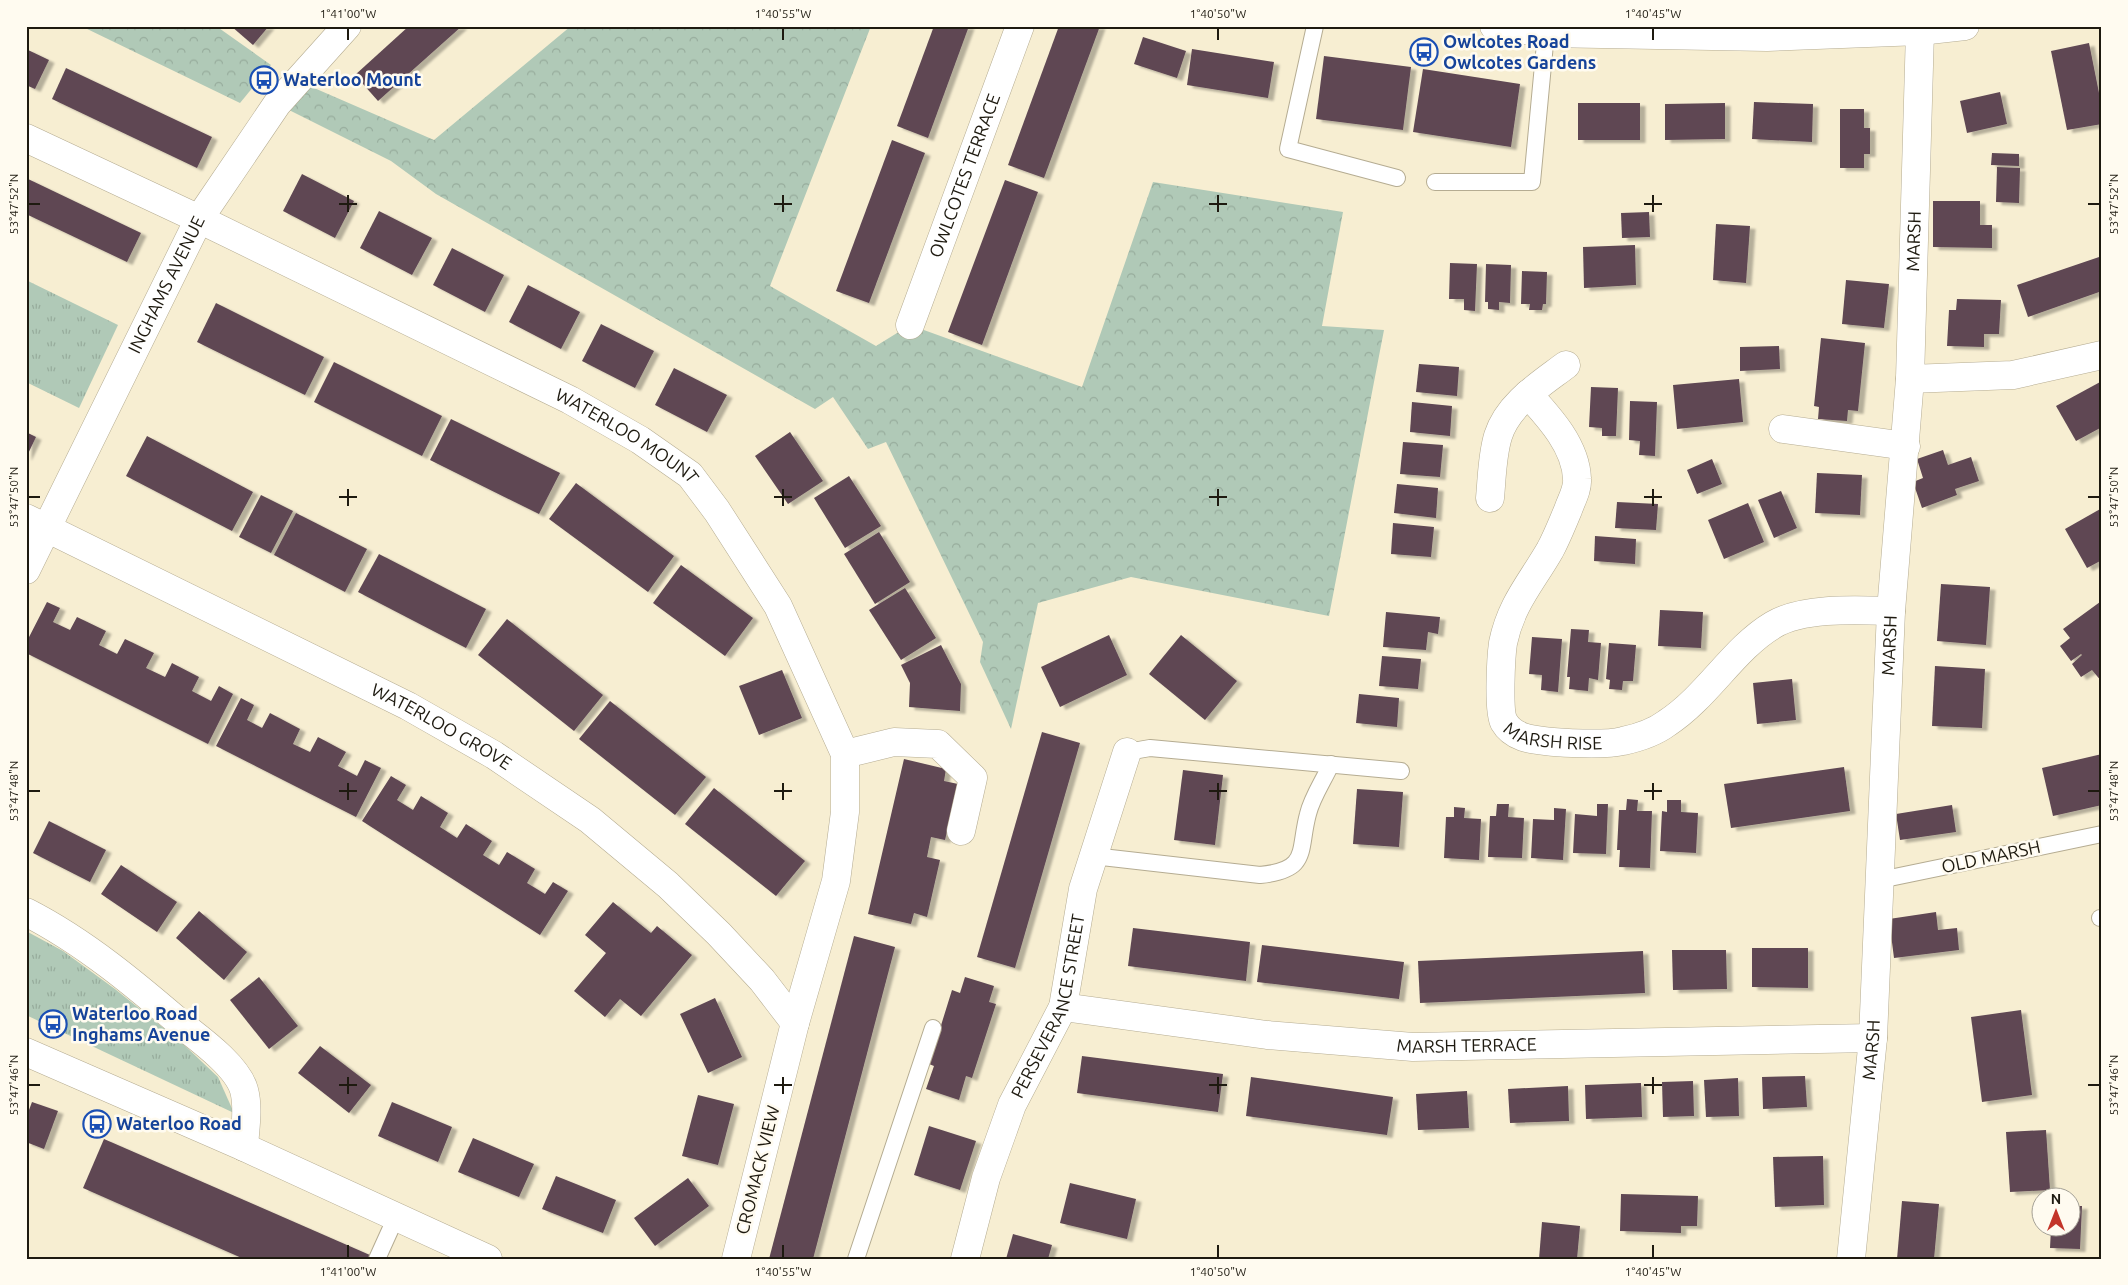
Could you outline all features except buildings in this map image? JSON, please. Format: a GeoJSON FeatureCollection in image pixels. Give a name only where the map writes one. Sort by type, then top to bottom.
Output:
{"type":"FeatureCollection","features":[{"type":"Feature","properties":{"kind":"street","name":"INGHAMS AVENUE"},"geometry":{"type":"LineString","coordinates":[[26,570],[37,524],[199,219],[277,104],[347,26]]}},
{"type":"Feature","properties":{"kind":"street","name":"OWLCOTES TERRACE"},"geometry":{"type":"LineString","coordinates":[[910,324],[1020,26]]}},
{"type":"Feature","properties":{"kind":"street"},"geometry":{"type":"LineString","coordinates":[[1494,26],[1546,33],[1767,37],[1920,31],[1965,26]]}},
{"type":"Feature","properties":{"kind":"street","name":"MARSH"},"geometry":{"type":"LineString","coordinates":[[1851,1259],[1873,1038],[1891,611],[1910,379],[1920,31]]}},
{"type":"Feature","properties":{"kind":"street","name":"WATERLOO MOUNT"},"geometry":{"type":"LineString","coordinates":[[26,138],[199,219],[570,400],[640,440],[690,475],[717,511],[778,606],[845,754],[845,812],[836,881],[794,1023]]}},
{"type":"Feature","properties":{"kind":"street"},"geometry":{"type":"LineString","coordinates":[[1910,379],[2013,375],[2102,355]]}},
{"type":"Feature","properties":{"kind":"street"},"geometry":{"type":"LineString","coordinates":[[1490,498],[1493,460],[1498,435],[1509,414],[1528,394],[1566,365]]}},
{"type":"Feature","properties":{"kind":"street","name":"MARSH RISE"},"geometry":{"type":"LineString","coordinates":[[1528,394],[1544,411],[1565,440],[1574,462],[1578,481],[1559,531],[1549,551],[1521,594],[1506,629],[1502,651],[1501,706],[1503,721],[1511,731],[1524,737],[1597,744],[1622,742],[1666,724],[1688,708],[1752,642],[1774,624],[1796,617],[1823,612],[1855,610],[1891,611]]}},
{"type":"Feature","properties":{"kind":"street"},"geometry":{"type":"LineString","coordinates":[[1783,429],[1906,446]]}},
{"type":"Feature","properties":{"kind":"street","name":"WATERLOO GROVE"},"geometry":{"type":"LineString","coordinates":[[37,524],[408,706],[494,755],[590,820],[668,885],[719,934],[762,980],[794,1023]]}},
{"type":"Feature","properties":{"kind":"street"},"geometry":{"type":"LineString","coordinates":[[845,754],[894,742],[938,744],[973,778],[961,831]]}},
{"type":"Feature","properties":{"kind":"street","name":"PERSEVERANCE STREET"},"geometry":{"type":"LineString","coordinates":[[965,1259],[986,1178],[1012,1105],[1063,1006],[1083,888],[1127,752]]}},
{"type":"Feature","properties":{"kind":"street"},"geometry":{"type":"LineString","coordinates":[[26,912],[47,923],[94,954],[147,995],[224,1060],[244,1089],[247,1113],[244,1147]]}},
{"type":"Feature","properties":{"kind":"street","name":"MARSH TERRACE"},"geometry":{"type":"LineString","coordinates":[[1063,1006],[1268,1035],[1412,1047],[1873,1038]]}},
{"type":"Feature","properties":{"kind":"street","name":"CROMACK VIEW"},"geometry":{"type":"LineString","coordinates":[[736,1259],[794,1023]]}},
{"type":"Feature","properties":{"kind":"street"},"geometry":{"type":"LineString","coordinates":[[26,1052],[244,1147],[488,1259]]}},
{"type":"Feature","properties":{"kind":"lane"},"geometry":{"type":"LineString","coordinates":[[1315,26],[1288,150],[1396,178]]}},
{"type":"Feature","properties":{"kind":"lane"},"geometry":{"type":"LineString","coordinates":[[1435,182],[1532,182],[1546,33]]}},
{"type":"Feature","properties":{"kind":"lane"},"geometry":{"type":"LineString","coordinates":[[1127,752],[1150,748],[1401,770]]}},
{"type":"Feature","properties":{"kind":"lane"},"geometry":{"type":"LineString","coordinates":[[1093,856],[1260,875],[1278,873],[1293,866],[1302,849],[1308,813],[1331,764]]}},
{"type":"Feature","properties":{"kind":"lane","name":"OLD MARSH"},"geometry":{"type":"LineString","coordinates":[[1880,880],[2102,834]]}},
{"type":"Feature","properties":{"kind":"lane"},"geometry":{"type":"LineString","coordinates":[[856,1259],[933,1028]]}},
{"type":"Feature","properties":{"kind":"lane"},"geometry":{"type":"LineString","coordinates":[[377,1259],[396,1217]]}},
{"type":"Feature","properties":{"kind":"green space"},"geometry":{"type":"Polygon","coordinates":[[[81,26],[216,26],[271,65],[240,103],[81,26]]]}},
{"type":"Feature","properties":{"kind":"green space"},"geometry":{"type":"Polygon","coordinates":[[[571,26],[871,26],[770,286],[876,346],[910,325],[1082,387],[1153,182],[1343,212],[1322,326],[1384,330],[1329,616],[1131,577],[1038,603],[1011,729],[980,662],[983,642],[886,442],[868,449],[833,397],[815,409],[436,194],[391,161],[277,104],[298,81],[434,140],[571,26]]]}},
{"type":"Feature","properties":{"kind":"green space"},"geometry":{"type":"Polygon","coordinates":[[[26,280],[118,325],[79,408],[26,382],[26,280]]]}},
{"type":"Feature","properties":{"kind":"green space"},"geometry":{"type":"Polygon","coordinates":[[[26,931],[63,951],[115,989],[181,1042],[218,1077],[234,1113],[26,1015],[26,931]]]}},
{"type":"Feature","properties":{"kind":"place","name":"Owlcotes Road Owlcotes Gardens"},"geometry":{"type":"Point","coordinates":[1424,52]}},
{"type":"Feature","properties":{"kind":"place","name":"Waterloo Mount"},"geometry":{"type":"Point","coordinates":[264,80]}},
{"type":"Feature","properties":{"kind":"place","name":"Waterloo Road Inghams Avenue"},"geometry":{"type":"Point","coordinates":[53,1024]}},
{"type":"Feature","properties":{"kind":"place","name":"Waterloo Road"},"geometry":{"type":"Point","coordinates":[97,1124]}}]}
